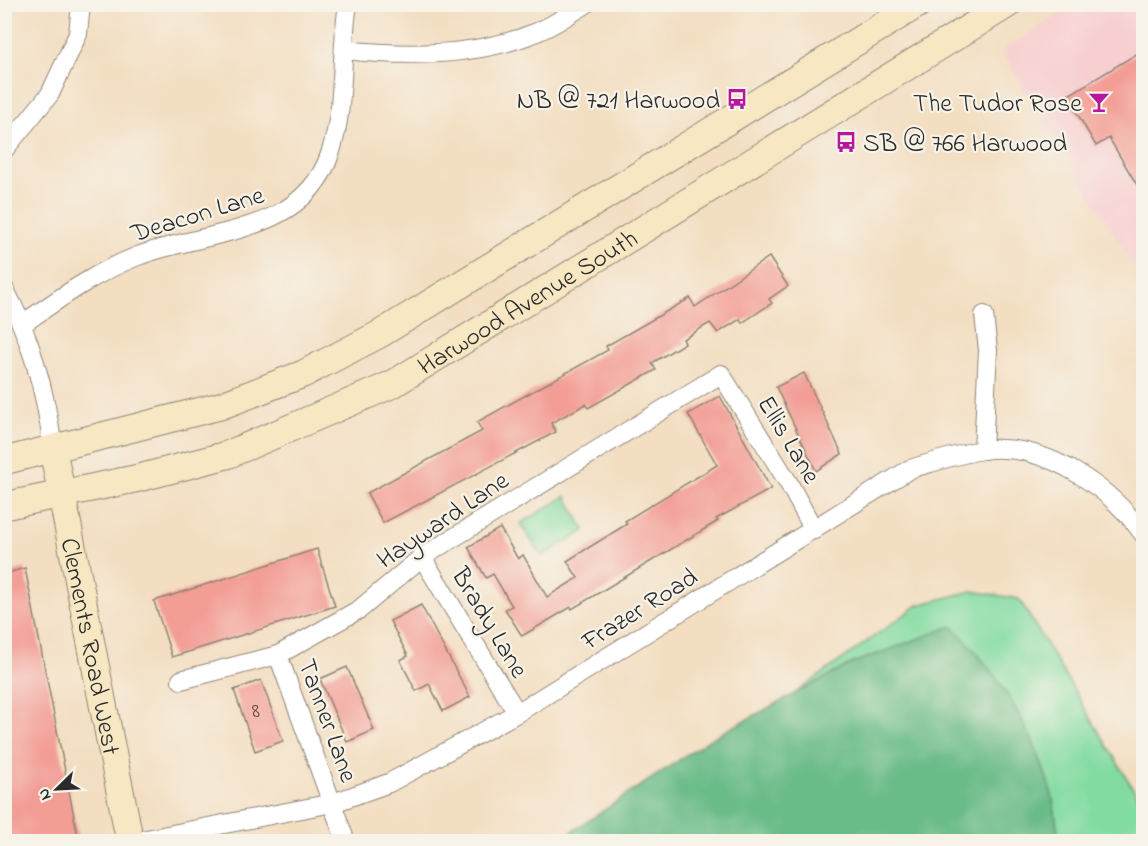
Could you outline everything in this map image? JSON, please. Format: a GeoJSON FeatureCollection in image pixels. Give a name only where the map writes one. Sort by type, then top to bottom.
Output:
{"type":"FeatureCollection","features":[{"type":"Feature","properties":{"kind":"main road","name":"Harwood Avenue South"},"geometry":{"type":"LineString","coordinates":[[4,460],[53,450],[220,405],[322,364],[390,327],[918,4]]}},
{"type":"Feature","properties":{"kind":"main road","name":"Harwood Avenue South"},"geometry":{"type":"LineString","coordinates":[[4,506],[61,492],[139,478],[227,454],[393,384],[1008,4]]}},
{"type":"Feature","properties":{"kind":"main road","name":"Clements Road West"},"geometry":{"type":"LineString","coordinates":[[53,450],[130,842]]}},
{"type":"Feature","properties":{"kind":"street"},"geometry":{"type":"LineString","coordinates":[[4,150],[50,94],[78,34],[81,4]]}},
{"type":"Feature","properties":{"kind":"street","name":"Deacon Lane"},"geometry":{"type":"LineString","coordinates":[[24,322],[88,279],[138,256],[237,229],[287,211],[296,204],[317,179],[330,154],[345,50],[348,4]]}},
{"type":"Feature","properties":{"kind":"street"},"geometry":{"type":"LineString","coordinates":[[345,50],[372,53],[447,53],[493,46],[538,32],[586,4]]}},
{"type":"Feature","properties":{"kind":"street"},"geometry":{"type":"LineString","coordinates":[[4,288],[24,322],[37,364],[53,450]]}},
{"type":"Feature","properties":{"kind":"street"},"geometry":{"type":"LineString","coordinates":[[983,450],[988,350],[984,315]]}},
{"type":"Feature","properties":{"kind":"street","name":"Ellis Lane"},"geometry":{"type":"LineString","coordinates":[[721,374],[788,482],[814,530]]}},
{"type":"Feature","properties":{"kind":"street","name":"Hayward Lane"},"geometry":{"type":"LineString","coordinates":[[181,680],[278,655],[360,609],[422,557],[721,374]]}},
{"type":"Feature","properties":{"kind":"street","name":"Frazer Road"},"geometry":{"type":"LineString","coordinates":[[130,842],[333,803],[389,783],[517,713],[910,469],[983,450],[1011,450],[1039,456],[1083,476],[1131,517],[1143,535]]}},
{"type":"Feature","properties":{"kind":"street","name":"Brady Lane"},"geometry":{"type":"LineString","coordinates":[[422,557],[517,713]]}},
{"type":"Feature","properties":{"kind":"street","name":"Tanner Lane"},"geometry":{"type":"LineString","coordinates":[[278,655],[346,842]]}},
{"type":"Feature","properties":{"kind":"shaded area"},"geometry":{"type":"Polygon","coordinates":[[[1075,5],[1143,5],[1143,281],[1001,51],[1075,5]]]}},
{"type":"Feature","properties":{"kind":"green space"},"geometry":{"type":"Polygon","coordinates":[[[566,496],[585,531],[542,556],[520,524],[566,496]]]}},
{"type":"Feature","properties":{"kind":"green space"},"geometry":{"type":"Polygon","coordinates":[[[972,591],[1019,599],[1143,805],[1143,828],[1131,833],[1079,841],[588,842],[918,605],[972,591]]]}},
{"type":"Feature","properties":{"kind":"green space"},"geometry":{"type":"Polygon","coordinates":[[[952,626],[997,680],[1032,741],[1053,798],[1059,839],[1054,842],[558,841],[712,738],[853,663],[952,626]]]}},
{"type":"Feature","properties":{"kind":"building"},"geometry":{"type":"Polygon","coordinates":[[[1143,50],[1143,195],[1109,138],[1096,146],[1067,96],[1143,50]]]}},
{"type":"Feature","properties":{"kind":"building"},"geometry":{"type":"Polygon","coordinates":[[[769,257],[788,286],[769,299],[772,303],[742,323],[740,319],[718,333],[710,323],[683,339],[685,343],[652,363],[656,370],[588,408],[586,404],[551,423],[556,432],[383,523],[367,493],[482,431],[477,422],[608,350],[606,346],[690,298],[695,307],[769,257]]]}},
{"type":"Feature","properties":{"kind":"building"},"geometry":{"type":"Polygon","coordinates":[[[804,373],[842,454],[816,471],[776,387],[804,373]]]}},
{"type":"Feature","properties":{"kind":"building"},"geometry":{"type":"Polygon","coordinates":[[[720,396],[771,489],[716,519],[718,521],[572,609],[571,607],[522,636],[505,609],[512,606],[493,574],[486,578],[468,547],[500,528],[518,559],[523,555],[547,597],[578,578],[567,561],[627,524],[625,521],[717,465],[688,414],[720,396]]]}},
{"type":"Feature","properties":{"kind":"building"},"geometry":{"type":"Polygon","coordinates":[[[317,549],[335,606],[172,657],[154,601],[317,549]]]}},
{"type":"Feature","properties":{"kind":"building"},"geometry":{"type":"Polygon","coordinates":[[[25,568],[79,842],[4,842],[4,574],[25,568]]]}},
{"type":"Feature","properties":{"kind":"building"},"geometry":{"type":"Polygon","coordinates":[[[421,605],[470,697],[443,711],[429,684],[416,691],[400,660],[408,656],[390,621],[421,605]]]}},
{"type":"Feature","properties":{"kind":"building"},"geometry":{"type":"Polygon","coordinates":[[[347,667],[374,730],[347,742],[320,679],[347,667]]]}},
{"type":"Feature","properties":{"kind":"building"},"geometry":{"type":"Polygon","coordinates":[[[261,680],[283,741],[255,751],[234,690],[261,680]]]}},
{"type":"Feature","properties":{"kind":"place","name":"NB @ 721 Harwood"},"geometry":{"type":"Point","coordinates":[737,99]}},
{"type":"Feature","properties":{"kind":"place","name":"The Tudor Rose"},"geometry":{"type":"Point","coordinates":[1099,102]}},
{"type":"Feature","properties":{"kind":"place","name":"SB @ 766 Harwood"},"geometry":{"type":"Point","coordinates":[846,142]}}]}
